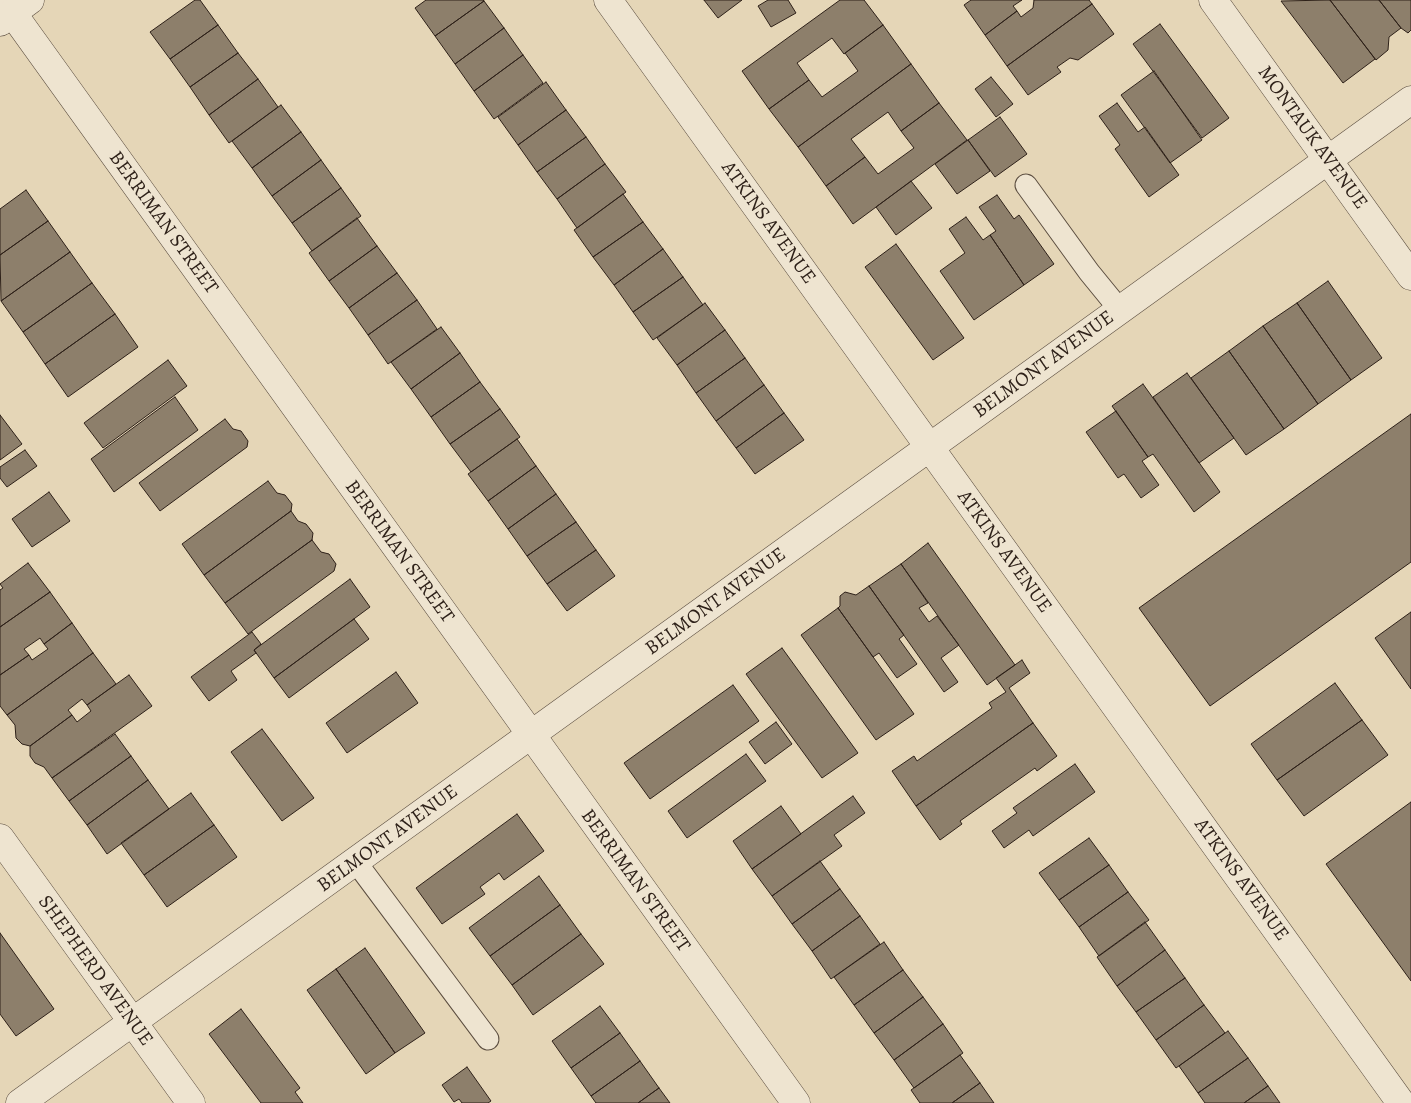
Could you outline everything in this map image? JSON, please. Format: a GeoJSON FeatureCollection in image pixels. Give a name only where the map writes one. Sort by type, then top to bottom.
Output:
{"type":"FeatureCollection","features":[{"type":"Feature","properties":{"kind":"street","name":"ATKINS AVENUE"},"geometry":{"type":"LineString","coordinates":[[608,0],[1401,1103]]}},
{"type":"Feature","properties":{"kind":"street","name":"MONTAUK AVENUE"},"geometry":{"type":"LineString","coordinates":[[1213,0],[1411,276]]}},
{"type":"Feature","properties":{"kind":"street","name":"BERRIMAN STREET"},"geometry":{"type":"LineString","coordinates":[[11,9],[796,1103]]}},
{"type":"Feature","properties":{"kind":"street","name":"BELMONT AVENUE"},"geometry":{"type":"LineString","coordinates":[[20,1103],[1411,100]]}},
{"type":"Feature","properties":{"kind":"street","name":"SHEPHERD AVENUE"},"geometry":{"type":"LineString","coordinates":[[0,838],[191,1103]]}},
{"type":"Feature","properties":{"kind":"lane"},"geometry":{"type":"LineString","coordinates":[[1026,185],[1089,272],[1120,310]]}},
{"type":"Feature","properties":{"kind":"lane"},"geometry":{"type":"LineString","coordinates":[[356,862],[488,1039]]}},
{"type":"Feature","properties":{"kind":"building"},"geometry":{"type":"Polygon","coordinates":[[[195,0],[200,0],[218,25],[170,59],[150,32],[195,0]]]}},
{"type":"Feature","properties":{"kind":"building"},"geometry":{"type":"Polygon","coordinates":[[[426,0],[484,1],[435,36],[415,8],[426,0]]]}},
{"type":"Feature","properties":{"kind":"building"},"geometry":{"type":"Polygon","coordinates":[[[704,0],[742,0],[718,18],[704,0]]]}},
{"type":"Feature","properties":{"kind":"building"},"geometry":{"type":"Polygon","coordinates":[[[768,0],[788,0],[796,13],[771,27],[758,6],[768,0]]]}},
{"type":"Feature","properties":{"kind":"building"},"geometry":{"type":"Polygon","coordinates":[[[840,0],[864,0],[883,25],[844,54],[832,38],[797,63],[809,80],[769,109],[742,71],[840,0]]]}},
{"type":"Feature","properties":{"kind":"building"},"geometry":{"type":"Polygon","coordinates":[[[971,0],[1022,0],[1013,6],[1017,11],[985,35],[964,5],[971,0]]]}},
{"type":"Feature","properties":{"kind":"building"},"geometry":{"type":"Polygon","coordinates":[[[1034,0],[1089,0],[1092,4],[1007,66],[985,35],[1017,11],[1021,17],[1033,8],[1034,0]]]}},
{"type":"Feature","properties":{"kind":"building"},"geometry":{"type":"Polygon","coordinates":[[[1330,0],[1379,0],[1401,28],[1389,37],[1388,50],[1376,60],[1330,0]]]}},
{"type":"Feature","properties":{"kind":"building"},"geometry":{"type":"Polygon","coordinates":[[[1330,0],[1375,59],[1343,83],[1281,1],[1330,0]]]}},
{"type":"Feature","properties":{"kind":"building"},"geometry":{"type":"Polygon","coordinates":[[[1379,0],[1411,0],[1411,30],[1408,33],[1401,28],[1379,0]]]}},
{"type":"Feature","properties":{"kind":"building"},"geometry":{"type":"Polygon","coordinates":[[[484,1],[504,28],[455,64],[435,36],[484,1]]]}},
{"type":"Feature","properties":{"kind":"building"},"geometry":{"type":"Polygon","coordinates":[[[1092,4],[1114,34],[1078,60],[1070,58],[1057,67],[1061,72],[1028,95],[1007,66],[1092,4]]]}},
{"type":"Feature","properties":{"kind":"building"},"geometry":{"type":"Polygon","coordinates":[[[1160,24],[1229,118],[1202,138],[1133,44],[1160,24]]]}},
{"type":"Feature","properties":{"kind":"building"},"geometry":{"type":"Polygon","coordinates":[[[218,25],[238,53],[190,87],[170,59],[218,25]]]}},
{"type":"Feature","properties":{"kind":"building"},"geometry":{"type":"Polygon","coordinates":[[[883,25],[911,64],[798,147],[769,109],[809,80],[822,97],[858,71],[845,53],[883,25]]]}},
{"type":"Feature","properties":{"kind":"building"},"geometry":{"type":"Polygon","coordinates":[[[504,28],[523,55],[474,91],[455,64],[504,28]]]}},
{"type":"Feature","properties":{"kind":"building"},"geometry":{"type":"Polygon","coordinates":[[[238,53],[258,79],[209,115],[190,87],[238,53]]]}},
{"type":"Feature","properties":{"kind":"building"},"geometry":{"type":"Polygon","coordinates":[[[523,55],[543,83],[494,119],[474,91],[523,55]]]}},
{"type":"Feature","properties":{"kind":"building"},"geometry":{"type":"Polygon","coordinates":[[[911,64],[939,103],[901,131],[888,112],[851,139],[865,157],[826,186],[798,147],[911,64]]]}},
{"type":"Feature","properties":{"kind":"building"},"geometry":{"type":"Polygon","coordinates":[[[1154,71],[1202,140],[1170,163],[1121,95],[1154,71]]]}},
{"type":"Feature","properties":{"kind":"building"},"geometry":{"type":"Polygon","coordinates":[[[991,77],[1013,104],[996,117],[975,89],[991,77]]]}},
{"type":"Feature","properties":{"kind":"building"},"geometry":{"type":"Polygon","coordinates":[[[258,79],[278,107],[229,143],[209,115],[258,79]]]}},
{"type":"Feature","properties":{"kind":"building"},"geometry":{"type":"Polygon","coordinates":[[[546,82],[566,110],[518,145],[498,117],[546,82]]]}},
{"type":"Feature","properties":{"kind":"building"},"geometry":{"type":"Polygon","coordinates":[[[939,103],[967,140],[853,224],[826,186],[865,157],[878,174],[914,148],[901,131],[939,103]]]}},
{"type":"Feature","properties":{"kind":"building"},"geometry":{"type":"Polygon","coordinates":[[[1117,103],[1138,132],[1145,127],[1179,175],[1149,197],[1115,149],[1120,145],[1099,116],[1117,103]]]}},
{"type":"Feature","properties":{"kind":"building"},"geometry":{"type":"Polygon","coordinates":[[[281,105],[301,132],[252,168],[232,141],[281,105]]]}},
{"type":"Feature","properties":{"kind":"building"},"geometry":{"type":"Polygon","coordinates":[[[566,110],[586,137],[537,172],[518,145],[566,110]]]}},
{"type":"Feature","properties":{"kind":"building"},"geometry":{"type":"Polygon","coordinates":[[[1000,117],[1027,154],[995,177],[968,140],[1000,117]]]}},
{"type":"Feature","properties":{"kind":"building"},"geometry":{"type":"Polygon","coordinates":[[[301,132],[321,160],[272,196],[252,168],[301,132]]]}},
{"type":"Feature","properties":{"kind":"building"},"geometry":{"type":"Polygon","coordinates":[[[586,137],[605,164],[557,199],[537,172],[586,137]]]}},
{"type":"Feature","properties":{"kind":"building"},"geometry":{"type":"Polygon","coordinates":[[[968,140],[990,171],[957,194],[935,164],[968,140]]]}},
{"type":"Feature","properties":{"kind":"building"},"geometry":{"type":"Polygon","coordinates":[[[321,160],[341,188],[292,223],[272,196],[321,160]]]}},
{"type":"Feature","properties":{"kind":"building"},"geometry":{"type":"Polygon","coordinates":[[[605,164],[626,192],[577,228],[557,199],[605,164]]]}},
{"type":"Feature","properties":{"kind":"building"},"geometry":{"type":"Polygon","coordinates":[[[911,181],[932,208],[896,235],[876,207],[911,181]]]}},
{"type":"Feature","properties":{"kind":"building"},"geometry":{"type":"Polygon","coordinates":[[[341,188],[361,216],[312,251],[292,223],[341,188]]]}},
{"type":"Feature","properties":{"kind":"building"},"geometry":{"type":"Polygon","coordinates":[[[26,190],[48,221],[0,255],[0,209],[26,190]]]}},
{"type":"Feature","properties":{"kind":"building"},"geometry":{"type":"Polygon","coordinates":[[[623,194],[643,222],[593,257],[574,230],[623,194]]]}},
{"type":"Feature","properties":{"kind":"building"},"geometry":{"type":"Polygon","coordinates":[[[997,195],[1014,219],[1019,215],[1054,264],[1024,285],[990,235],[996,231],[979,207],[997,195]]]}},
{"type":"Feature","properties":{"kind":"building"},"geometry":{"type":"Polygon","coordinates":[[[966,217],[983,240],[990,235],[1024,285],[974,320],[940,271],[965,253],[949,229],[966,217]]]}},
{"type":"Feature","properties":{"kind":"building"},"geometry":{"type":"Polygon","coordinates":[[[357,218],[377,246],[329,281],[309,253],[357,218]]]}},
{"type":"Feature","properties":{"kind":"building"},"geometry":{"type":"Polygon","coordinates":[[[48,221],[70,252],[1,301],[0,255],[48,221]]]}},
{"type":"Feature","properties":{"kind":"building"},"geometry":{"type":"Polygon","coordinates":[[[643,222],[663,249],[614,285],[593,257],[643,222]]]}},
{"type":"Feature","properties":{"kind":"building"},"geometry":{"type":"Polygon","coordinates":[[[896,244],[964,338],[933,360],[865,267],[896,244]]]}},
{"type":"Feature","properties":{"kind":"building"},"geometry":{"type":"Polygon","coordinates":[[[377,246],[397,273],[349,308],[329,281],[377,246]]]}},
{"type":"Feature","properties":{"kind":"building"},"geometry":{"type":"Polygon","coordinates":[[[663,249],[683,277],[633,312],[614,285],[663,249]]]}},
{"type":"Feature","properties":{"kind":"building"},"geometry":{"type":"Polygon","coordinates":[[[70,252],[92,283],[23,332],[1,301],[70,252]]]}},
{"type":"Feature","properties":{"kind":"building"},"geometry":{"type":"Polygon","coordinates":[[[397,273],[417,300],[368,335],[349,308],[397,273]]]}},
{"type":"Feature","properties":{"kind":"building"},"geometry":{"type":"Polygon","coordinates":[[[683,277],[703,305],[653,340],[633,312],[683,277]]]}},
{"type":"Feature","properties":{"kind":"building"},"geometry":{"type":"Polygon","coordinates":[[[1328,281],[1382,358],[1351,380],[1297,303],[1328,281]]]}},
{"type":"Feature","properties":{"kind":"building"},"geometry":{"type":"Polygon","coordinates":[[[92,283],[115,314],[45,364],[23,332],[92,283]]]}},
{"type":"Feature","properties":{"kind":"building"},"geometry":{"type":"Polygon","coordinates":[[[417,300],[437,329],[388,364],[368,335],[417,300]]]}},
{"type":"Feature","properties":{"kind":"building"},"geometry":{"type":"Polygon","coordinates":[[[705,303],[725,330],[677,365],[657,338],[705,303]]]}},
{"type":"Feature","properties":{"kind":"building"},"geometry":{"type":"Polygon","coordinates":[[[1297,303],[1351,380],[1318,404],[1263,326],[1297,303]]]}},
{"type":"Feature","properties":{"kind":"building"},"geometry":{"type":"Polygon","coordinates":[[[115,314],[138,347],[68,397],[45,364],[115,314]]]}},
{"type":"Feature","properties":{"kind":"building"},"geometry":{"type":"Polygon","coordinates":[[[1263,326],[1318,404],[1284,429],[1229,351],[1263,326]]]}},
{"type":"Feature","properties":{"kind":"building"},"geometry":{"type":"Polygon","coordinates":[[[441,327],[460,353],[411,389],[391,362],[441,327]]]}},
{"type":"Feature","properties":{"kind":"building"},"geometry":{"type":"Polygon","coordinates":[[[725,330],[745,358],[696,393],[677,365],[725,330]]]}},
{"type":"Feature","properties":{"kind":"building"},"geometry":{"type":"Polygon","coordinates":[[[1229,351],[1284,429],[1246,455],[1191,378],[1229,351]]]}},
{"type":"Feature","properties":{"kind":"building"},"geometry":{"type":"Polygon","coordinates":[[[460,353],[480,382],[431,417],[411,389],[460,353]]]}},
{"type":"Feature","properties":{"kind":"building"},"geometry":{"type":"Polygon","coordinates":[[[745,358],[764,385],[716,421],[696,393],[745,358]]]}},
{"type":"Feature","properties":{"kind":"building"},"geometry":{"type":"Polygon","coordinates":[[[168,360],[187,386],[103,448],[84,423],[168,360]]]}},
{"type":"Feature","properties":{"kind":"building"},"geometry":{"type":"Polygon","coordinates":[[[1187,373],[1234,438],[1199,463],[1153,397],[1187,373]]]}},
{"type":"Feature","properties":{"kind":"building"},"geometry":{"type":"Polygon","coordinates":[[[480,382],[500,409],[450,444],[431,417],[480,382]]]}},
{"type":"Feature","properties":{"kind":"building"},"geometry":{"type":"Polygon","coordinates":[[[1143,384],[1220,492],[1194,512],[1153,454],[1148,457],[1112,406],[1143,384]]]}},
{"type":"Feature","properties":{"kind":"building"},"geometry":{"type":"Polygon","coordinates":[[[764,385],[784,413],[736,448],[716,421],[764,385]]]}},
{"type":"Feature","properties":{"kind":"building"},"geometry":{"type":"Polygon","coordinates":[[[175,397],[198,430],[114,492],[91,459],[175,397]]]}},
{"type":"Feature","properties":{"kind":"building"},"geometry":{"type":"Polygon","coordinates":[[[500,409],[520,437],[471,472],[450,444],[500,409]]]}},
{"type":"Feature","properties":{"kind":"building"},"geometry":{"type":"Polygon","coordinates":[[[1116,411],[1148,457],[1142,461],[1159,485],[1141,498],[1124,474],[1118,478],[1086,432],[1116,411]]]}},
{"type":"Feature","properties":{"kind":"building"},"geometry":{"type":"Polygon","coordinates":[[[784,413],[804,440],[755,474],[736,448],[784,413]]]}},
{"type":"Feature","properties":{"kind":"building"},"geometry":{"type":"Polygon","coordinates":[[[1411,414],[1411,562],[1210,706],[1139,608],[1411,414]]]}},
{"type":"Feature","properties":{"kind":"building"},"geometry":{"type":"Polygon","coordinates":[[[0,415],[22,444],[0,460],[0,415]]]}},
{"type":"Feature","properties":{"kind":"building"},"geometry":{"type":"Polygon","coordinates":[[[225,419],[233,429],[241,431],[248,441],[247,447],[160,511],[139,483],[225,419]]]}},
{"type":"Feature","properties":{"kind":"building"},"geometry":{"type":"Polygon","coordinates":[[[517,439],[536,466],[488,501],[468,474],[517,439]]]}},
{"type":"Feature","properties":{"kind":"building"},"geometry":{"type":"Polygon","coordinates":[[[25,450],[37,466],[7,487],[0,478],[0,467],[25,450]]]}},
{"type":"Feature","properties":{"kind":"building"},"geometry":{"type":"Polygon","coordinates":[[[536,466],[556,494],[508,529],[488,501],[536,466]]]}},
{"type":"Feature","properties":{"kind":"building"},"geometry":{"type":"Polygon","coordinates":[[[268,481],[277,493],[285,495],[292,504],[291,511],[204,575],[182,544],[268,481]]]}},
{"type":"Feature","properties":{"kind":"building"},"geometry":{"type":"Polygon","coordinates":[[[49,492],[70,521],[32,547],[12,519],[49,492]]]}},
{"type":"Feature","properties":{"kind":"building"},"geometry":{"type":"Polygon","coordinates":[[[556,494],[576,522],[527,556],[508,529],[556,494]]]}},
{"type":"Feature","properties":{"kind":"building"},"geometry":{"type":"Polygon","coordinates":[[[291,511],[298,521],[306,524],[313,533],[312,540],[225,603],[204,575],[291,511]]]}},
{"type":"Feature","properties":{"kind":"building"},"geometry":{"type":"Polygon","coordinates":[[[576,522],[596,550],[547,584],[527,556],[576,522]]]}},
{"type":"Feature","properties":{"kind":"building"},"geometry":{"type":"Polygon","coordinates":[[[312,540],[321,552],[329,554],[336,564],[334,571],[248,634],[225,603],[312,540]]]}},
{"type":"Feature","properties":{"kind":"building"},"geometry":{"type":"Polygon","coordinates":[[[928,543],[1015,665],[987,685],[901,564],[928,543]]]}},
{"type":"Feature","properties":{"kind":"building"},"geometry":{"type":"Polygon","coordinates":[[[596,550],[615,576],[567,611],[547,584],[596,550]]]}},
{"type":"Feature","properties":{"kind":"building"},"geometry":{"type":"Polygon","coordinates":[[[28,563],[50,592],[0,627],[0,590],[3,588],[0,584],[28,563]]]}},
{"type":"Feature","properties":{"kind":"building"},"geometry":{"type":"Polygon","coordinates":[[[901,564],[928,603],[919,608],[929,622],[937,616],[959,645],[941,658],[958,682],[944,692],[869,586],[901,564]]]}},
{"type":"Feature","properties":{"kind":"building"},"geometry":{"type":"Polygon","coordinates":[[[350,579],[370,607],[274,678],[254,650],[350,579]]]}},
{"type":"Feature","properties":{"kind":"building"},"geometry":{"type":"Polygon","coordinates":[[[869,586],[904,635],[899,639],[917,664],[897,678],[879,653],[873,657],[838,608],[840,606],[840,596],[845,592],[856,595],[869,586]]]}},
{"type":"Feature","properties":{"kind":"building"},"geometry":{"type":"Polygon","coordinates":[[[50,592],[72,623],[44,644],[40,638],[24,649],[29,655],[0,675],[0,627],[50,592]]]}},
{"type":"Feature","properties":{"kind":"building"},"geometry":{"type":"Polygon","coordinates":[[[838,608],[914,714],[876,740],[801,635],[838,608]]]}},
{"type":"Feature","properties":{"kind":"building"},"geometry":{"type":"Polygon","coordinates":[[[1411,612],[1411,689],[1375,638],[1411,612]]]}},
{"type":"Feature","properties":{"kind":"building"},"geometry":{"type":"Polygon","coordinates":[[[354,619],[369,639],[289,698],[274,678],[354,619]]]}},
{"type":"Feature","properties":{"kind":"building"},"geometry":{"type":"Polygon","coordinates":[[[72,623],[93,653],[7,715],[0,706],[0,675],[29,655],[32,660],[48,649],[44,644],[72,623]]]}},
{"type":"Feature","properties":{"kind":"building"},"geometry":{"type":"Polygon","coordinates":[[[252,632],[261,644],[254,650],[256,653],[231,671],[237,680],[209,701],[191,677],[252,632]]]}},
{"type":"Feature","properties":{"kind":"building"},"geometry":{"type":"Polygon","coordinates":[[[782,648],[858,753],[822,778],[746,674],[782,648]]]}},
{"type":"Feature","properties":{"kind":"building"},"geometry":{"type":"Polygon","coordinates":[[[93,653],[116,684],[87,705],[82,699],[68,710],[72,715],[30,746],[22,744],[16,738],[15,725],[7,715],[93,653]]]}},
{"type":"Feature","properties":{"kind":"building"},"geometry":{"type":"Polygon","coordinates":[[[1022,660],[1030,673],[1009,688],[1033,723],[916,806],[892,771],[914,756],[917,761],[992,708],[989,703],[1006,692],[996,678],[1022,660]]]}},
{"type":"Feature","properties":{"kind":"building"},"geometry":{"type":"Polygon","coordinates":[[[396,672],[418,703],[347,753],[326,723],[396,672]]]}},
{"type":"Feature","properties":{"kind":"building"},"geometry":{"type":"Polygon","coordinates":[[[129,675],[152,706],[52,778],[44,767],[35,763],[30,756],[30,746],[72,715],[77,722],[91,711],[87,705],[129,675]]]}},
{"type":"Feature","properties":{"kind":"building"},"geometry":{"type":"Polygon","coordinates":[[[1335,683],[1362,720],[1277,780],[1251,744],[1335,683]]]}},
{"type":"Feature","properties":{"kind":"building"},"geometry":{"type":"Polygon","coordinates":[[[733,685],[759,721],[650,799],[624,763],[733,685]]]}},
{"type":"Feature","properties":{"kind":"building"},"geometry":{"type":"Polygon","coordinates":[[[1362,720],[1388,755],[1304,816],[1277,780],[1362,720]]]}},
{"type":"Feature","properties":{"kind":"building"},"geometry":{"type":"Polygon","coordinates":[[[776,722],[792,744],[765,764],[749,742],[776,722]]]}},
{"type":"Feature","properties":{"kind":"building"},"geometry":{"type":"Polygon","coordinates":[[[1033,723],[1057,756],[1037,771],[1035,768],[960,821],[962,824],[940,840],[916,806],[1033,723]]]}},
{"type":"Feature","properties":{"kind":"building"},"geometry":{"type":"Polygon","coordinates":[[[262,729],[314,798],[282,821],[231,752],[262,729]]]}},
{"type":"Feature","properties":{"kind":"building"},"geometry":{"type":"Polygon","coordinates":[[[115,734],[131,756],[69,801],[52,778],[115,734]]]}},
{"type":"Feature","properties":{"kind":"building"},"geometry":{"type":"Polygon","coordinates":[[[746,754],[766,781],[687,838],[668,811],[746,754]]]}},
{"type":"Feature","properties":{"kind":"building"},"geometry":{"type":"Polygon","coordinates":[[[131,756],[148,780],[87,825],[69,801],[131,756]]]}},
{"type":"Feature","properties":{"kind":"building"},"geometry":{"type":"Polygon","coordinates":[[[1075,764],[1095,792],[1033,836],[1029,830],[1004,848],[992,831],[1017,813],[1013,808],[1075,764]]]}},
{"type":"Feature","properties":{"kind":"building"},"geometry":{"type":"Polygon","coordinates":[[[148,780],[169,809],[107,854],[87,825],[148,780]]]}},
{"type":"Feature","properties":{"kind":"building"},"geometry":{"type":"Polygon","coordinates":[[[191,793],[214,825],[144,875],[121,843],[191,793]]]}},
{"type":"Feature","properties":{"kind":"building"},"geometry":{"type":"Polygon","coordinates":[[[853,796],[865,813],[834,835],[842,846],[772,896],[752,869],[853,796]]]}},
{"type":"Feature","properties":{"kind":"building"},"geometry":{"type":"Polygon","coordinates":[[[1411,802],[1411,981],[1326,864],[1411,802]]]}},
{"type":"Feature","properties":{"kind":"building"},"geometry":{"type":"Polygon","coordinates":[[[781,806],[801,834],[752,869],[733,841],[781,806]]]}},
{"type":"Feature","properties":{"kind":"building"},"geometry":{"type":"Polygon","coordinates":[[[517,814],[544,851],[504,880],[499,873],[480,887],[485,894],[442,924],[416,888],[517,814]]]}},
{"type":"Feature","properties":{"kind":"building"},"geometry":{"type":"Polygon","coordinates":[[[214,825],[237,857],[167,907],[144,875],[214,825]]]}},
{"type":"Feature","properties":{"kind":"building"},"geometry":{"type":"Polygon","coordinates":[[[1089,838],[1109,865],[1059,900],[1039,873],[1089,838]]]}},
{"type":"Feature","properties":{"kind":"building"},"geometry":{"type":"Polygon","coordinates":[[[820,861],[840,889],[792,924],[772,896],[820,861]]]}},
{"type":"Feature","properties":{"kind":"building"},"geometry":{"type":"Polygon","coordinates":[[[1109,865],[1128,892],[1079,927],[1059,900],[1109,865]]]}},
{"type":"Feature","properties":{"kind":"building"},"geometry":{"type":"Polygon","coordinates":[[[539,876],[560,905],[490,956],[469,928],[539,876]]]}},
{"type":"Feature","properties":{"kind":"building"},"geometry":{"type":"Polygon","coordinates":[[[840,889],[860,916],[812,951],[792,924],[840,889]]]}},
{"type":"Feature","properties":{"kind":"building"},"geometry":{"type":"Polygon","coordinates":[[[1128,892],[1149,920],[1099,956],[1079,927],[1128,892]]]}},
{"type":"Feature","properties":{"kind":"building"},"geometry":{"type":"Polygon","coordinates":[[[560,905],[581,934],[512,985],[490,956],[560,905]]]}},
{"type":"Feature","properties":{"kind":"building"},"geometry":{"type":"Polygon","coordinates":[[[860,916],[880,944],[831,979],[812,951],[860,916]]]}},
{"type":"Feature","properties":{"kind":"building"},"geometry":{"type":"Polygon","coordinates":[[[1145,922],[1165,950],[1117,986],[1097,957],[1145,922]]]}},
{"type":"Feature","properties":{"kind":"building"},"geometry":{"type":"Polygon","coordinates":[[[0,933],[54,1009],[16,1036],[0,1014],[0,933]]]}},
{"type":"Feature","properties":{"kind":"building"},"geometry":{"type":"Polygon","coordinates":[[[581,934],[604,964],[533,1015],[512,985],[581,934]]]}},
{"type":"Feature","properties":{"kind":"building"},"geometry":{"type":"Polygon","coordinates":[[[884,942],[903,970],[854,1005],[834,977],[884,942]]]}},
{"type":"Feature","properties":{"kind":"building"},"geometry":{"type":"Polygon","coordinates":[[[365,948],[425,1033],[395,1053],[336,969],[365,948]]]}},
{"type":"Feature","properties":{"kind":"building"},"geometry":{"type":"Polygon","coordinates":[[[1165,950],[1185,978],[1136,1012],[1117,986],[1165,950]]]}},
{"type":"Feature","properties":{"kind":"building"},"geometry":{"type":"Polygon","coordinates":[[[336,969],[395,1053],[366,1074],[307,990],[336,969]]]}},
{"type":"Feature","properties":{"kind":"building"},"geometry":{"type":"Polygon","coordinates":[[[903,970],[923,997],[874,1033],[854,1005],[903,970]]]}},
{"type":"Feature","properties":{"kind":"building"},"geometry":{"type":"Polygon","coordinates":[[[1185,978],[1204,1005],[1156,1040],[1136,1012],[1185,978]]]}},
{"type":"Feature","properties":{"kind":"building"},"geometry":{"type":"Polygon","coordinates":[[[923,997],[943,1024],[894,1060],[874,1033],[923,997]]]}},
{"type":"Feature","properties":{"kind":"building"},"geometry":{"type":"Polygon","coordinates":[[[1204,1005],[1225,1033],[1176,1068],[1156,1040],[1204,1005]]]}},
{"type":"Feature","properties":{"kind":"building"},"geometry":{"type":"Polygon","coordinates":[[[600,1006],[620,1033],[571,1068],[552,1041],[600,1006]]]}},
{"type":"Feature","properties":{"kind":"building"},"geometry":{"type":"Polygon","coordinates":[[[241,1009],[300,1088],[295,1092],[303,1103],[261,1103],[209,1034],[241,1009]]]}},
{"type":"Feature","properties":{"kind":"building"},"geometry":{"type":"Polygon","coordinates":[[[943,1024],[963,1053],[914,1088],[894,1060],[943,1024]]]}},
{"type":"Feature","properties":{"kind":"building"},"geometry":{"type":"Polygon","coordinates":[[[1228,1031],[1248,1058],[1198,1093],[1179,1066],[1228,1031]]]}},
{"type":"Feature","properties":{"kind":"building"},"geometry":{"type":"Polygon","coordinates":[[[620,1033],[640,1061],[591,1096],[571,1068],[620,1033]]]}},
{"type":"Feature","properties":{"kind":"building"},"geometry":{"type":"Polygon","coordinates":[[[960,1055],[980,1083],[952,1103],[920,1103],[911,1090],[960,1055]]]}},
{"type":"Feature","properties":{"kind":"building"},"geometry":{"type":"Polygon","coordinates":[[[1248,1058],[1268,1086],[1244,1103],[1205,1103],[1198,1093],[1248,1058]]]}},
{"type":"Feature","properties":{"kind":"building"},"geometry":{"type":"Polygon","coordinates":[[[640,1061],[659,1088],[638,1103],[596,1103],[591,1096],[640,1061]]]}},
{"type":"Feature","properties":{"kind":"building"},"geometry":{"type":"Polygon","coordinates":[[[467,1067],[491,1101],[488,1103],[462,1103],[459,1099],[454,1102],[442,1085],[467,1067]]]}},
{"type":"Feature","properties":{"kind":"building"},"geometry":{"type":"Polygon","coordinates":[[[980,1083],[994,1103],[952,1103],[980,1083]]]}},
{"type":"Feature","properties":{"kind":"building"},"geometry":{"type":"Polygon","coordinates":[[[1268,1086],[1280,1103],[1244,1103],[1268,1086]]]}},
{"type":"Feature","properties":{"kind":"building"},"geometry":{"type":"Polygon","coordinates":[[[659,1088],[670,1103],[638,1103],[659,1088]]]}}]}
